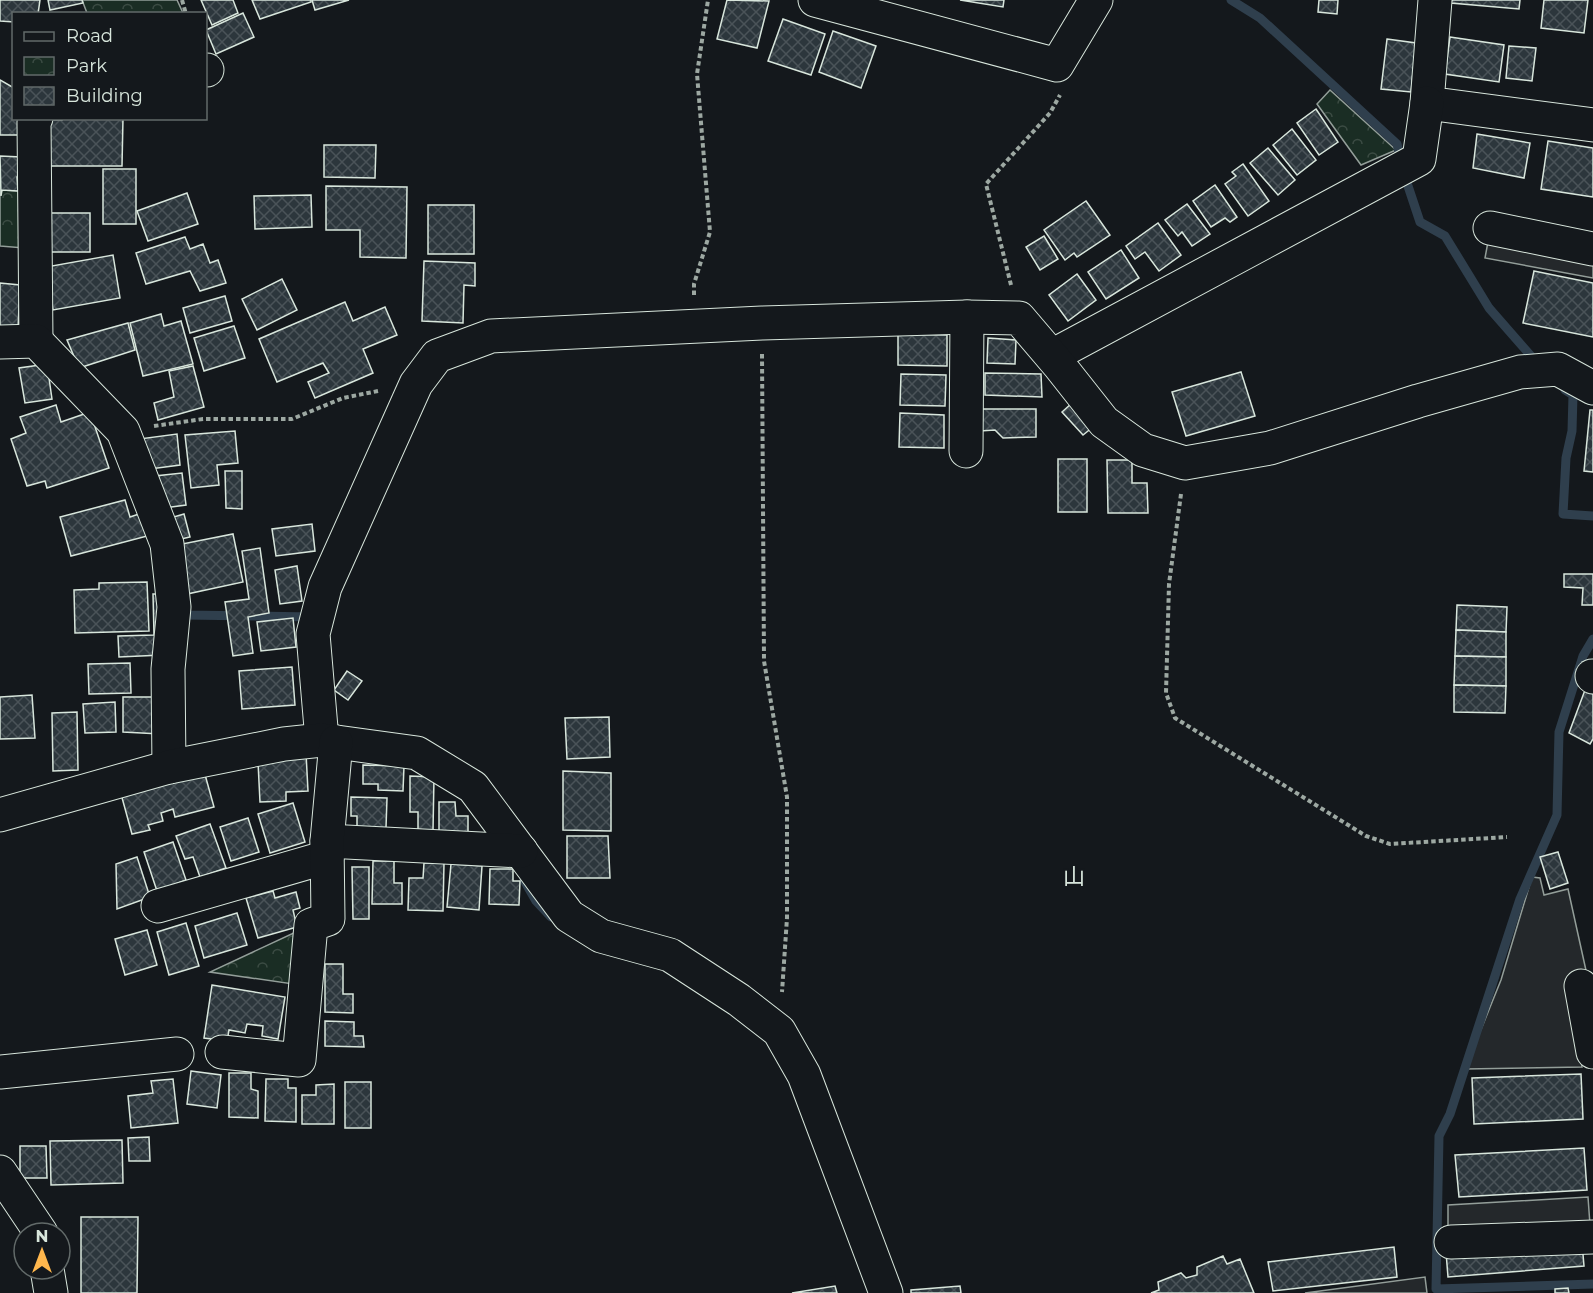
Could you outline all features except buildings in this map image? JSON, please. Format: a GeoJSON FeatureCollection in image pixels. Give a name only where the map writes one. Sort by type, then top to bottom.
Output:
{"type":"FeatureCollection","features":[{"type":"Feature","properties":{"kind":"street"},"geometry":{"type":"LineString","coordinates":[[815,0],[1057,65],[1096,0]]}},
{"type":"Feature","properties":{"kind":"street"},"geometry":{"type":"LineString","coordinates":[[1052,356],[1419,159],[1427,103],[1435,0]]}},
{"type":"Feature","properties":{"kind":"street"},"geometry":{"type":"LineString","coordinates":[[1427,103],[1593,125]]}},
{"type":"Feature","properties":{"kind":"street"},"geometry":{"type":"LineString","coordinates":[[35,120],[36,341],[123,431],[167,544],[174,607],[168,669],[169,767]]}},
{"type":"Feature","properties":{"kind":"street"},"geometry":{"type":"LineString","coordinates":[[1490,228],[1593,249]]}},
{"type":"Feature","properties":{"kind":"street"},"geometry":{"type":"LineString","coordinates":[[966,451],[967,317]]}},
{"type":"Feature","properties":{"kind":"street"},"geometry":{"type":"LineString","coordinates":[[222,1052],[299,1060],[311,925],[328,919],[329,741],[313,634],[325,586],[416,384],[438,356],[491,336],[762,323],[967,317],[1019,318],[1104,422],[1143,450],[1185,464],[1270,448],[1418,401],[1520,372],[1558,369],[1593,388]]}},
{"type":"Feature","properties":{"kind":"street"},"geometry":{"type":"LineString","coordinates":[[0,342],[36,341]]}},
{"type":"Feature","properties":{"kind":"street"},"geometry":{"type":"LineString","coordinates":[[0,815],[169,767],[284,744],[329,741],[417,753],[473,787],[569,916],[601,936],[670,955],[739,1000],[779,1032],[804,1075],[886,1293]]}},
{"type":"Feature","properties":{"kind":"street"},"geometry":{"type":"LineString","coordinates":[[158,906],[327,849],[522,851]]}},
{"type":"Feature","properties":{"kind":"street"},"geometry":{"type":"LineString","coordinates":[[1581,986],[1593,1052]]}},
{"type":"Feature","properties":{"kind":"street"},"geometry":{"type":"LineString","coordinates":[[0,1072],[177,1054]]}},
{"type":"Feature","properties":{"kind":"street"},"geometry":{"type":"LineString","coordinates":[[0,1172],[33,1221]]}},
{"type":"Feature","properties":{"kind":"street"},"geometry":{"type":"LineString","coordinates":[[1451,1242],[1593,1237]]}},
{"type":"Feature","properties":{"kind":"path"},"geometry":{"type":"LineString","coordinates":[[694,326],[694,284],[710,232],[697,74],[708,0]]}},
{"type":"Feature","properties":{"kind":"path"},"geometry":{"type":"LineString","coordinates":[[1019,318],[986,184],[1050,113],[1061,94]]}},
{"type":"Feature","properties":{"kind":"path"},"geometry":{"type":"LineString","coordinates":[[762,323],[764,661],[787,797],[787,918],[779,1032]]}},
{"type":"Feature","properties":{"kind":"path"},"geometry":{"type":"LineString","coordinates":[[123,431],[203,419],[292,419],[343,398],[416,384]]}},
{"type":"Feature","properties":{"kind":"path"},"geometry":{"type":"LineString","coordinates":[[1185,464],[1169,584],[1166,693],[1175,718],[1366,836],[1390,844],[1507,837]]}},
{"type":"Feature","properties":{"kind":"green space"},"geometry":{"type":"Polygon","coordinates":[[[82,0],[177,0],[183,12],[87,12],[82,0]]]}},
{"type":"Feature","properties":{"kind":"green space"},"geometry":{"type":"Polygon","coordinates":[[[1330,90],[1396,150],[1361,165],[1317,104],[1330,90]]]}},
{"type":"Feature","properties":{"kind":"green space"},"geometry":{"type":"Polygon","coordinates":[[[17,177],[22,177],[24,248],[0,246],[0,196],[2,190],[18,191],[17,177]]]}},
{"type":"Feature","properties":{"kind":"green space"},"geometry":{"type":"Polygon","coordinates":[[[298,931],[293,984],[210,972],[298,931]]]}},
{"type":"Feature","properties":{"kind":"shaded area"},"geometry":{"type":"Polygon","coordinates":[[[1492,220],[1593,239],[1593,278],[1485,258],[1492,220]]]}},
{"type":"Feature","properties":{"kind":"shaded area"},"geometry":{"type":"Polygon","coordinates":[[[1532,877],[1540,878],[1544,895],[1568,889],[1589,984],[1570,988],[1582,1067],[1465,1069],[1501,980],[1532,877]]]}},
{"type":"Feature","properties":{"kind":"shaded area"},"geometry":{"type":"Polygon","coordinates":[[[1588,1197],[1590,1225],[1448,1231],[1448,1205],[1588,1197]]]}},
{"type":"Feature","properties":{"kind":"shaded area"},"geometry":{"type":"Polygon","coordinates":[[[1425,1277],[1427,1293],[1305,1293],[1425,1277]]]}},
{"type":"Feature","properties":{"kind":"waterway"},"geometry":{"type":"LineString","coordinates":[[1231,0],[1260,18],[1397,144],[1401,161]]}},
{"type":"Feature","properties":{"kind":"waterway"},"geometry":{"type":"LineString","coordinates":[[1404,174],[1420,222],[1445,236],[1489,308],[1538,364]]}},
{"type":"Feature","properties":{"kind":"waterway"},"geometry":{"type":"LineString","coordinates":[[1565,390],[1573,395],[1572,431],[1566,458],[1563,514],[1593,516]]}},
{"type":"Feature","properties":{"kind":"waterway"},"geometry":{"type":"LineString","coordinates":[[183,611],[184,615],[313,617]]}},
{"type":"Feature","properties":{"kind":"waterway"},"geometry":{"type":"LineString","coordinates":[[1593,639],[1583,656],[1559,732],[1557,815],[1520,899],[1450,1114],[1439,1136],[1436,1289],[1593,1284]]}},
{"type":"Feature","properties":{"kind":"waterway"},"geometry":{"type":"LineString","coordinates":[[524,880],[536,901],[551,917]]}},
{"type":"Feature","properties":{"kind":"district","name":"山"},"geometry":{"type":"Point","coordinates":[1074,876]}}]}
